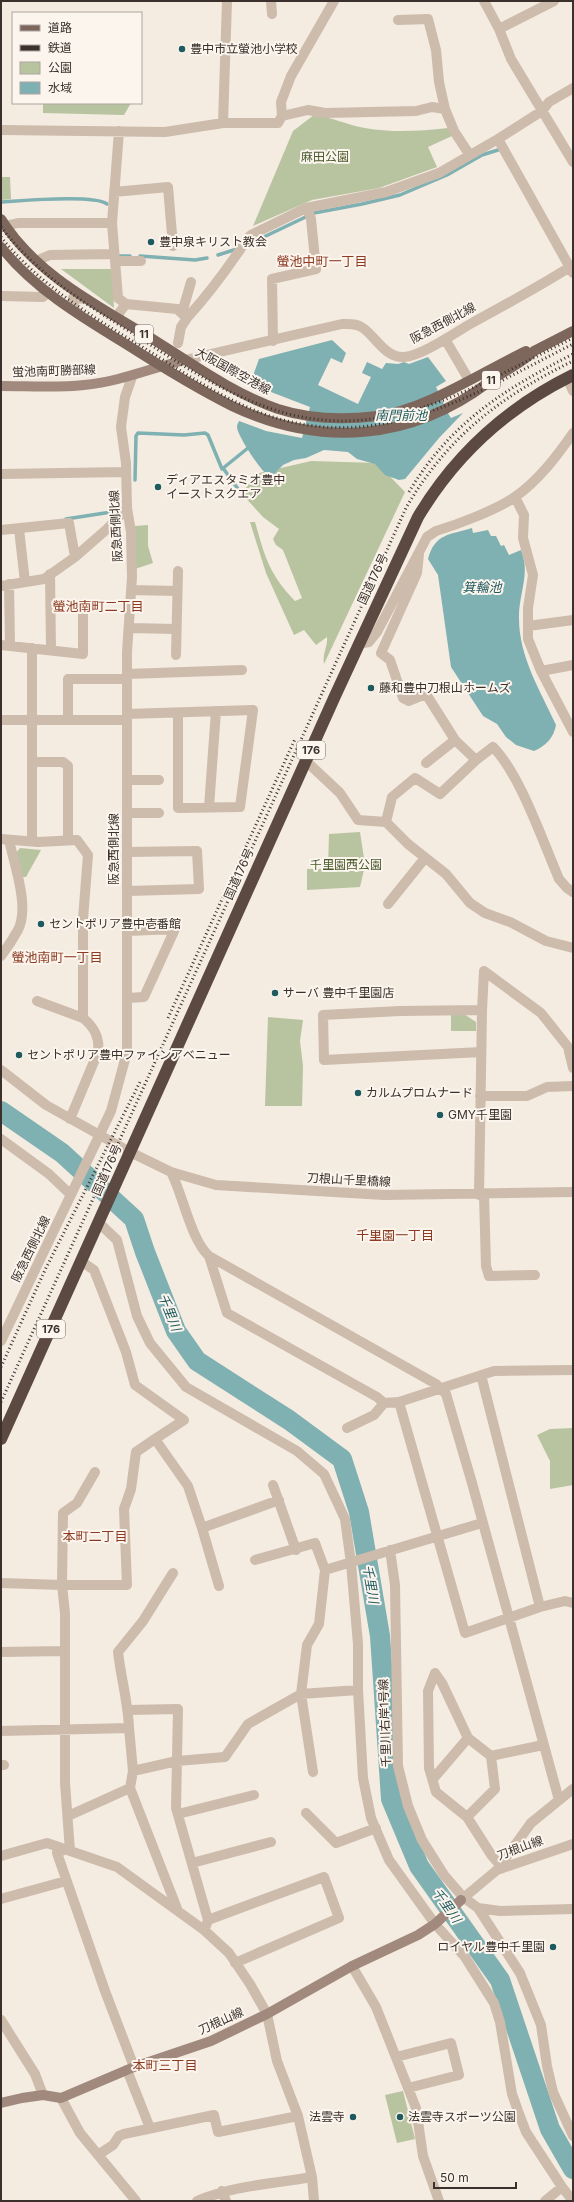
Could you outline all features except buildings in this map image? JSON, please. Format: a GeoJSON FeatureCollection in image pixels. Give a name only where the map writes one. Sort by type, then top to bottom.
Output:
{"type":"FeatureCollection","features":[{"type":"Feature","properties":{"kind":"highway","name":"国道176号"},"geometry":{"type":"LineString","coordinates":[[1,1439],[358,644],[418,517],[431,494],[452,467],[488,431],[514,410],[570,376]]}},
{"type":"Feature","properties":{"kind":"main road","name":"大阪国際空港線"},"geometry":{"type":"LineString","coordinates":[[3,223],[16,242],[36,261],[89,300],[185,360],[252,398],[278,409],[307,416],[340,418],[386,415],[413,407],[527,351],[534,351]]}},
{"type":"Feature","properties":{"kind":"main road","name":"大阪国際空港線"},"geometry":{"type":"LineString","coordinates":[[1,247],[9,257],[48,292],[81,316],[161,366],[232,406],[270,421],[304,429],[339,433],[372,432],[418,421],[472,395],[504,371],[530,356],[534,351],[573,331]]}},
{"type":"Feature","properties":{"kind":"street"},"geometry":{"type":"LineString","coordinates":[[223,123],[227,1]]}},
{"type":"Feature","properties":{"kind":"street"},"geometry":{"type":"LineString","coordinates":[[271,1],[272,14]]}},
{"type":"Feature","properties":{"kind":"street"},"geometry":{"type":"LineString","coordinates":[[1,130],[165,132],[223,123],[278,123],[282,116],[281,102],[291,76],[334,1]]}},
{"type":"Feature","properties":{"kind":"street"},"geometry":{"type":"LineString","coordinates":[[484,1],[499,29],[511,59],[573,162]]}},
{"type":"Feature","properties":{"kind":"street"},"geometry":{"type":"LineString","coordinates":[[499,29],[554,1]]}},
{"type":"Feature","properties":{"kind":"street"},"geometry":{"type":"LineString","coordinates":[[398,20],[428,19],[436,50],[445,109],[454,131],[469,154]]}},
{"type":"Feature","properties":{"kind":"street"},"geometry":{"type":"LineString","coordinates":[[185,315],[203,300],[240,248],[244,240],[256,232],[309,213],[392,190],[444,170],[469,154],[498,139],[542,110],[549,102],[573,88]]}},
{"type":"Feature","properties":{"kind":"street"},"geometry":{"type":"LineString","coordinates":[[282,116],[308,110],[325,113],[416,111],[432,107],[445,109]]}},
{"type":"Feature","properties":{"kind":"street"},"geometry":{"type":"LineString","coordinates":[[119,131],[112,223],[118,298],[126,304],[177,309],[185,315]]}},
{"type":"Feature","properties":{"kind":"street"},"geometry":{"type":"LineString","coordinates":[[498,139],[572,268]]}},
{"type":"Feature","properties":{"kind":"street"},"geometry":{"type":"LineString","coordinates":[[114,192],[168,187],[173,246]]}},
{"type":"Feature","properties":{"kind":"street"},"geometry":{"type":"LineString","coordinates":[[273,341],[272,279],[316,269],[309,213]]}},
{"type":"Feature","properties":{"kind":"street"},"geometry":{"type":"LineString","coordinates":[[3,223],[112,223]]}},
{"type":"Feature","properties":{"kind":"street"},"geometry":{"type":"LineString","coordinates":[[36,261],[50,255],[114,258],[141,262]]}},
{"type":"Feature","properties":{"kind":"street","name":"阪急西側北線"},"geometry":{"type":"LineString","coordinates":[[1,1341],[111,1111],[127,1052],[127,677],[131,590],[131,532],[127,508],[122,416],[132,377],[161,366],[342,324],[354,324],[363,328],[380,345],[396,356],[404,357],[419,352],[445,339],[572,268]]}},
{"type":"Feature","properties":{"kind":"street"},"geometry":{"type":"LineString","coordinates":[[178,343],[191,282]]}},
{"type":"Feature","properties":{"kind":"street"},"geometry":{"type":"LineString","coordinates":[[1,296],[43,297],[48,292]]}},
{"type":"Feature","properties":{"kind":"street"},"geometry":{"type":"LineString","coordinates":[[81,316],[74,308],[73,298],[89,300]]}},
{"type":"Feature","properties":{"kind":"street"},"geometry":{"type":"LineString","coordinates":[[119,318],[119,313],[126,304]]}},
{"type":"Feature","properties":{"kind":"street"},"geometry":{"type":"LineString","coordinates":[[445,339],[469,380]]}},
{"type":"Feature","properties":{"kind":"street"},"geometry":{"type":"LineString","coordinates":[[570,376],[573,391]]}},
{"type":"Feature","properties":{"kind":"street","name":"蛍池南町勝部線"},"geometry":{"type":"LineString","coordinates":[[1,386],[84,385],[132,377]]}},
{"type":"Feature","properties":{"kind":"street"},"geometry":{"type":"LineString","coordinates":[[358,644],[369,642],[377,632],[427,537],[436,531],[515,497],[533,483],[555,459],[573,433]]}},
{"type":"Feature","properties":{"kind":"street"},"geometry":{"type":"LineString","coordinates":[[1,474],[126,472]]}},
{"type":"Feature","properties":{"kind":"street"},"geometry":{"type":"LineString","coordinates":[[515,497],[524,515],[523,538],[533,575],[528,608],[528,639],[541,671],[573,732]]}},
{"type":"Feature","properties":{"kind":"street"},"geometry":{"type":"LineString","coordinates":[[83,611],[83,654],[5,644],[5,585],[44,579],[75,557],[107,529],[127,508]]}},
{"type":"Feature","properties":{"kind":"street"},"geometry":{"type":"LineString","coordinates":[[1,530],[69,523],[75,557]]}},
{"type":"Feature","properties":{"kind":"street"},"geometry":{"type":"LineString","coordinates":[[19,529],[25,582]]}},
{"type":"Feature","properties":{"kind":"street"},"geometry":{"type":"LineString","coordinates":[[418,554],[417,573],[381,653],[390,660],[403,698],[409,701],[426,694],[455,740],[476,760]]}},
{"type":"Feature","properties":{"kind":"street"},"geometry":{"type":"LineString","coordinates":[[176,655],[178,571]]}},
{"type":"Feature","properties":{"kind":"street"},"geometry":{"type":"LineString","coordinates":[[50,574],[51,650]]}},
{"type":"Feature","properties":{"kind":"street"},"geometry":{"type":"LineString","coordinates":[[131,590],[177,591]]}},
{"type":"Feature","properties":{"kind":"street"},"geometry":{"type":"LineString","coordinates":[[528,626],[573,620]]}},
{"type":"Feature","properties":{"kind":"street"},"geometry":{"type":"LineString","coordinates":[[129,628],[176,629]]}},
{"type":"Feature","properties":{"kind":"street"},"geometry":{"type":"LineString","coordinates":[[32,648],[32,841]]}},
{"type":"Feature","properties":{"kind":"street"},"geometry":{"type":"LineString","coordinates":[[541,671],[573,665]]}},
{"type":"Feature","properties":{"kind":"street"},"geometry":{"type":"LineString","coordinates":[[68,720],[68,679],[242,670]]}},
{"type":"Feature","properties":{"kind":"street"},"geometry":{"type":"LineString","coordinates":[[1,720],[68,720],[178,713],[253,710],[240,807],[178,808],[178,713]]}},
{"type":"Feature","properties":{"kind":"street"},"geometry":{"type":"LineString","coordinates":[[209,807],[216,711]]}},
{"type":"Feature","properties":{"kind":"street"},"geometry":{"type":"LineString","coordinates":[[426,763],[455,740]]}},
{"type":"Feature","properties":{"kind":"street"},"geometry":{"type":"LineString","coordinates":[[386,822],[392,797],[416,778],[440,794],[476,760],[493,747],[504,758],[529,809],[559,879],[566,888],[573,892]]}},
{"type":"Feature","properties":{"kind":"street"},"geometry":{"type":"LineString","coordinates":[[306,761],[340,793],[358,820],[386,822],[425,858],[446,874],[470,903],[485,913],[510,922],[546,941],[573,948]]}},
{"type":"Feature","properties":{"kind":"street"},"geometry":{"type":"LineString","coordinates":[[32,762],[63,762],[68,766],[68,839]]}},
{"type":"Feature","properties":{"kind":"street"},"geometry":{"type":"LineString","coordinates":[[127,780],[159,780]]}},
{"type":"Feature","properties":{"kind":"street"},"geometry":{"type":"LineString","coordinates":[[127,813],[159,812]]}},
{"type":"Feature","properties":{"kind":"street"},"geometry":{"type":"LineString","coordinates":[[1,956],[19,929],[22,914],[22,901],[5,839],[32,841],[77,840],[88,855],[83,919],[83,1018]]}},
{"type":"Feature","properties":{"kind":"street"},"geometry":{"type":"LineString","coordinates":[[127,852],[196,851],[199,889],[127,891]]}},
{"type":"Feature","properties":{"kind":"street"},"geometry":{"type":"LineString","coordinates":[[388,904],[425,858]]}},
{"type":"Feature","properties":{"kind":"street"},"geometry":{"type":"LineString","coordinates":[[127,931],[175,929],[144,998],[127,998]]}},
{"type":"Feature","properties":{"kind":"street"},"geometry":{"type":"LineString","coordinates":[[535,1275],[488,1276],[486,1266],[482,1195],[480,1096],[484,971],[541,1013],[568,1047],[573,1068]]}},
{"type":"Feature","properties":{"kind":"street"},"geometry":{"type":"LineString","coordinates":[[36,1001],[83,1018],[92,1025],[100,1041],[98,1052],[70,1119]]}},
{"type":"Feature","properties":{"kind":"street"},"geometry":{"type":"LineString","coordinates":[[481,1052],[324,1060],[323,1015],[400,1011],[482,1010]]}},
{"type":"Feature","properties":{"kind":"street","name":"刀根山千里橋線"},"geometry":{"type":"LineString","coordinates":[[1,1070],[46,1105],[130,1152],[171,1172],[229,1187],[384,1195],[482,1195],[573,1192]]}},
{"type":"Feature","properties":{"kind":"street"},"geometry":{"type":"LineString","coordinates":[[480,1096],[527,1096],[547,1087],[573,1086]]}},
{"type":"Feature","properties":{"kind":"street"},"geometry":{"type":"LineString","coordinates":[[1,1139],[72,1193]]}},
{"type":"Feature","properties":{"kind":"street"},"geometry":{"type":"LineString","coordinates":[[171,1172],[179,1188],[196,1236],[204,1251],[209,1256],[442,1389],[446,1394],[559,1800]]}},
{"type":"Feature","properties":{"kind":"street"},"geometry":{"type":"LineString","coordinates":[[100,1221],[117,1240],[137,1316],[150,1343],[186,1387],[297,1451],[324,1474],[345,1519],[351,1562],[358,1644],[358,1690],[363,1778],[372,1818],[389,1860],[436,1923],[465,1957],[494,2003],[500,2022],[512,2094],[526,2132],[562,2187],[573,2201]]}},
{"type":"Feature","properties":{"kind":"street"},"geometry":{"type":"LineString","coordinates":[[209,1256],[227,1313],[377,1397],[384,1403],[399,1402],[494,1371],[573,1370]]}},
{"type":"Feature","properties":{"kind":"street"},"geometry":{"type":"LineString","coordinates":[[1,1583],[127,1585],[124,1509],[131,1489],[136,1452],[184,1420],[135,1385],[126,1352],[94,1270],[81,1261]]}},
{"type":"Feature","properties":{"kind":"street"},"geometry":{"type":"LineString","coordinates":[[481,1374],[540,1607]]}},
{"type":"Feature","properties":{"kind":"street"},"geometry":{"type":"LineString","coordinates":[[399,1402],[465,1633],[540,1607],[565,1601],[573,1602]]}},
{"type":"Feature","properties":{"kind":"street"},"geometry":{"type":"LineString","coordinates":[[347,1428],[374,1415],[384,1403]]}},
{"type":"Feature","properties":{"kind":"street"},"geometry":{"type":"LineString","coordinates":[[155,1439],[188,1486],[219,1586]]}},
{"type":"Feature","properties":{"kind":"street"},"geometry":{"type":"LineString","coordinates":[[68,1850],[65,1652],[62,1585],[63,1513],[77,1502],[95,1472]]}},
{"type":"Feature","properties":{"kind":"street"},"geometry":{"type":"LineString","coordinates":[[273,1485],[296,1550]]}},
{"type":"Feature","properties":{"kind":"street"},"geometry":{"type":"LineString","coordinates":[[202,1528],[279,1500]]}},
{"type":"Feature","properties":{"kind":"street"},"geometry":{"type":"LineString","coordinates":[[325,1570],[482,1523]]}},
{"type":"Feature","properties":{"kind":"street"},"geometry":{"type":"LineString","coordinates":[[255,1560],[296,1550],[315,1543],[325,1570],[319,1624],[307,1645],[301,1694],[313,1772]]}},
{"type":"Feature","properties":{"kind":"street","name":"千里川右岸1号線"},"geometry":{"type":"LineString","coordinates":[[390,1550],[395,1585],[398,1766],[408,1806],[422,1840],[444,1875],[462,1899],[478,1908],[514,1961],[527,1986],[541,2025],[547,2066],[553,2092],[573,2136]]}},
{"type":"Feature","properties":{"kind":"street"},"geometry":{"type":"LineString","coordinates":[[173,1574],[142,1621],[118,1652],[128,1710],[133,1771],[130,1788],[178,1911]]}},
{"type":"Feature","properties":{"kind":"street"},"geometry":{"type":"LineString","coordinates":[[1,1652],[65,1652]]}},
{"type":"Feature","properties":{"kind":"street"},"geometry":{"type":"LineString","coordinates":[[467,1817],[495,1789],[491,1756],[468,1738],[442,1683],[435,1673],[428,1691],[429,1768],[436,1792],[467,1817],[498,1868],[531,1823],[573,1789]]}},
{"type":"Feature","properties":{"kind":"street"},"geometry":{"type":"LineString","coordinates":[[133,1771],[177,1761],[225,1757],[248,1724],[301,1694],[358,1690]]}},
{"type":"Feature","properties":{"kind":"street"},"geometry":{"type":"LineString","coordinates":[[128,1710],[178,1709],[178,1814],[192,1863],[206,1925]]}},
{"type":"Feature","properties":{"kind":"street"},"geometry":{"type":"LineString","coordinates":[[1,1731],[129,1728]]}},
{"type":"Feature","properties":{"kind":"street"},"geometry":{"type":"LineString","coordinates":[[433,1779],[468,1738]]}},
{"type":"Feature","properties":{"kind":"street"},"geometry":{"type":"LineString","coordinates":[[491,1756],[543,1745]]}},
{"type":"Feature","properties":{"kind":"street"},"geometry":{"type":"LineString","coordinates":[[68,1816],[130,1788]]}},
{"type":"Feature","properties":{"kind":"street"},"geometry":{"type":"LineString","coordinates":[[178,1814],[254,1794]]}},
{"type":"Feature","properties":{"kind":"street"},"geometry":{"type":"LineString","coordinates":[[306,1813],[336,1844],[376,1828]]}},
{"type":"Feature","properties":{"kind":"street"},"geometry":{"type":"LineString","coordinates":[[192,1863],[271,1842]]}},
{"type":"Feature","properties":{"kind":"street"},"geometry":{"type":"LineString","coordinates":[[1,1856],[47,1843],[68,1850],[117,1867],[178,1911],[206,1925],[235,1963],[267,2014],[278,2061],[298,2116],[312,2177],[314,2201]]}},
{"type":"Feature","properties":{"kind":"street","name":"刀根山線"},"geometry":{"type":"LineString","coordinates":[[61,2098],[131,2068],[211,2041],[267,2014],[352,1966],[418,1935],[436,1923],[498,1868],[573,1844]]}},
{"type":"Feature","properties":{"kind":"street"},"geometry":{"type":"LineString","coordinates":[[68,1850],[57,1853],[105,1991],[150,2128]]}},
{"type":"Feature","properties":{"kind":"street"},"geometry":{"type":"LineString","coordinates":[[206,1925],[324,1877],[339,1918],[235,1963]]}},
{"type":"Feature","properties":{"kind":"street"},"geometry":{"type":"LineString","coordinates":[[1,1899],[66,1881]]}},
{"type":"Feature","properties":{"kind":"street"},"geometry":{"type":"LineString","coordinates":[[478,1908],[500,1911],[573,1909]]}},
{"type":"Feature","properties":{"kind":"street"},"geometry":{"type":"LineString","coordinates":[[352,1966],[376,2007],[416,2108],[423,2156],[439,2201]]}},
{"type":"Feature","properties":{"kind":"street"},"geometry":{"type":"LineString","coordinates":[[1,2020],[35,2074],[43,2095]]}},
{"type":"Feature","properties":{"kind":"street"},"geometry":{"type":"LineString","coordinates":[[396,2058],[451,2043],[459,2075],[408,2088]]}},
{"type":"Feature","properties":{"kind":"street"},"geometry":{"type":"LineString","coordinates":[[1,2103],[43,2095],[61,2098],[80,2133],[136,2201]]}},
{"type":"Feature","properties":{"kind":"street"},"geometry":{"type":"LineString","coordinates":[[98,2155],[113,2145],[119,2136],[124,2134],[214,2115],[218,2132],[298,2116]]}},
{"type":"Feature","properties":{"kind":"street"},"geometry":{"type":"LineString","coordinates":[[197,2201],[312,2177]]}},
{"type":"Feature","properties":{"kind":"street"},"geometry":{"type":"LineString","coordinates":[[545,2201],[562,2187]]}},
{"type":"Feature","properties":{"kind":"green space"},"geometry":{"type":"Polygon","coordinates":[[[43,104],[130,104],[124,115],[43,113],[43,104]]]}},
{"type":"Feature","properties":{"kind":"green space","name":"麻田公園"},"geometry":{"type":"Polygon","coordinates":[[[314,115],[375,130],[406,131],[448,128],[452,136],[428,147],[437,167],[379,188],[312,200],[253,226],[293,131],[314,115]]]}},
{"type":"Feature","properties":{"kind":"green space"},"geometry":{"type":"Polygon","coordinates":[[[1,177],[10,177],[11,199],[1,200],[1,177]]]}},
{"type":"Feature","properties":{"kind":"green space"},"geometry":{"type":"Polygon","coordinates":[[[61,269],[112,269],[114,308],[61,269]]]}},
{"type":"Feature","properties":{"kind":"green space"},"geometry":{"type":"Polygon","coordinates":[[[311,461],[377,463],[405,492],[324,664],[327,637],[316,645],[304,630],[294,635],[266,573],[250,522],[255,522],[265,555],[279,582],[295,601],[302,598],[283,550],[276,545],[273,539],[279,529],[263,517],[242,494],[255,474],[311,461]]]}},
{"type":"Feature","properties":{"kind":"green space"},"geometry":{"type":"Polygon","coordinates":[[[148,525],[148,546],[153,563],[135,569],[135,526],[148,525]]]}},
{"type":"Feature","properties":{"kind":"green space","name":"千里園西公園"},"geometry":{"type":"Polygon","coordinates":[[[360,832],[365,865],[360,887],[307,890],[307,869],[328,869],[329,834],[360,832]]]}},
{"type":"Feature","properties":{"kind":"green space"},"geometry":{"type":"Polygon","coordinates":[[[20,848],[41,850],[26,877],[21,877],[16,853],[20,848]]]}},
{"type":"Feature","properties":{"kind":"green space"},"geometry":{"type":"Polygon","coordinates":[[[451,1014],[464,1014],[476,1022],[476,1031],[451,1031],[451,1014]]]}},
{"type":"Feature","properties":{"kind":"green space"},"geometry":{"type":"Polygon","coordinates":[[[268,1017],[303,1020],[300,1041],[303,1066],[302,1106],[265,1106],[268,1017]]]}},
{"type":"Feature","properties":{"kind":"green space"},"geometry":{"type":"Polygon","coordinates":[[[573,1428],[573,1485],[550,1489],[550,1461],[537,1435],[550,1429],[573,1428]]]}},
{"type":"Feature","properties":{"kind":"green space","name":"法雲寺スポーツ公園"},"geometry":{"type":"Polygon","coordinates":[[[403,2091],[415,2139],[397,2143],[385,2095],[403,2091]]]}},
{"type":"Feature","properties":{"kind":"water","name":"南門前池"},"geometry":{"type":"Polygon","coordinates":[[[332,340],[346,353],[342,363],[331,358],[318,385],[358,404],[371,377],[362,373],[367,362],[382,369],[386,363],[398,364],[404,362],[409,364],[428,357],[446,381],[436,387],[449,415],[451,418],[463,413],[439,438],[405,479],[399,480],[385,475],[375,464],[357,459],[348,452],[324,450],[306,458],[294,460],[283,465],[273,475],[269,476],[256,461],[241,438],[237,427],[239,421],[266,431],[302,438],[310,407],[250,384],[259,359],[332,340]]]}},
{"type":"Feature","properties":{"kind":"water","name":"箕輪池"},"geometry":{"type":"Polygon","coordinates":[[[472,528],[473,533],[488,530],[491,536],[496,536],[501,546],[504,545],[509,555],[521,550],[524,559],[525,568],[519,610],[520,633],[532,674],[556,725],[549,741],[534,751],[516,745],[506,737],[497,724],[483,716],[451,667],[438,575],[428,559],[435,544],[444,536],[472,528]]]}},
{"type":"Feature","properties":{"kind":"waterway"},"geometry":{"type":"LineString","coordinates":[[247,245],[314,213],[400,195],[447,175],[482,155],[498,150]]}},
{"type":"Feature","properties":{"kind":"waterway"},"geometry":{"type":"LineString","coordinates":[[1,202],[88,199],[107,204]]}},
{"type":"Feature","properties":{"kind":"waterway"},"geometry":{"type":"LineString","coordinates":[[218,255],[237,249]]}},
{"type":"Feature","properties":{"kind":"waterway"},"geometry":{"type":"LineString","coordinates":[[118,256],[130,256]]}},
{"type":"Feature","properties":{"kind":"waterway"},"geometry":{"type":"LineString","coordinates":[[140,256],[195,260],[207,258]]}},
{"type":"Feature","properties":{"kind":"waterway"},"geometry":{"type":"LineString","coordinates":[[135,480],[136,436],[138,433],[184,435],[205,433],[208,435],[222,469],[248,448]]}},
{"type":"Feature","properties":{"kind":"waterway"},"geometry":{"type":"LineString","coordinates":[[223,468],[238,489]]}},
{"type":"Feature","properties":{"kind":"waterway"},"geometry":{"type":"LineString","coordinates":[[66,519],[118,511]]}},
{"type":"Feature","properties":{"kind":"waterway","name":"千里川"},"geometry":{"type":"LineString","coordinates":[[1,1111],[62,1153],[134,1219],[145,1252],[176,1331],[197,1361],[289,1420],[342,1459],[359,1512],[380,1636],[391,1799],[419,1866],[500,1980],[550,2129],[573,2169]]}},
{"type":"Feature","properties":{"kind":"railway"},"geometry":{"type":"LineString","coordinates":[[1,227],[31,261],[65,289],[170,358],[217,385],[249,401],[308,418],[348,421],[387,417],[425,407],[499,375],[573,338]]}},
{"type":"Feature","properties":{"kind":"railway"},"geometry":{"type":"LineString","coordinates":[[1,237],[16,254],[49,285],[105,324],[188,375],[248,408],[264,414],[306,425],[347,428],[386,423],[424,414],[498,382],[573,344]]}},
{"type":"Feature","properties":{"kind":"railway"},"geometry":{"type":"LineString","coordinates":[[409,492],[442,446],[480,411],[501,395],[573,354]]}},
{"type":"Feature","properties":{"kind":"railway"},"geometry":{"type":"LineString","coordinates":[[1,1402],[406,508],[439,460],[478,421],[499,404],[522,389],[573,361]]}},
{"type":"Feature","properties":{"kind":"railway"},"geometry":{"type":"LineString","coordinates":[[168,1018],[295,739]]}},
{"type":"Feature","properties":{"kind":"railway"},"geometry":{"type":"LineString","coordinates":[[1,1367],[45,1270],[140,1082]]}},
{"type":"Feature","properties":{"kind":"place","name":"豊中市立螢池小学校"},"geometry":{"type":"Point","coordinates":[182,49]}},
{"type":"Feature","properties":{"kind":"place","name":"豊中泉キリスト教会"},"geometry":{"type":"Point","coordinates":[151,242]}},
{"type":"Feature","properties":{"kind":"place","name":"ディアエスタミオ豊中 イーストスクエア"},"geometry":{"type":"Point","coordinates":[158,487]}},
{"type":"Feature","properties":{"kind":"place","name":"藤和豊中刀根山ホームズ"},"geometry":{"type":"Point","coordinates":[371,688]}},
{"type":"Feature","properties":{"kind":"place","name":"セントポリア豊中壱番館"},"geometry":{"type":"Point","coordinates":[41,924]}},
{"type":"Feature","properties":{"kind":"place","name":"サーバ 豊中千里園店"},"geometry":{"type":"Point","coordinates":[275,993]}},
{"type":"Feature","properties":{"kind":"place","name":"セントポリア豊中ファインアベニュー"},"geometry":{"type":"Point","coordinates":[19,1055]}},
{"type":"Feature","properties":{"kind":"place","name":"カルムプロムナード"},"geometry":{"type":"Point","coordinates":[358,1093]}},
{"type":"Feature","properties":{"kind":"place","name":"GMY千里園"},"geometry":{"type":"Point","coordinates":[440,1115]}},
{"type":"Feature","properties":{"kind":"place","name":"ロイヤル豊中千里園"},"geometry":{"type":"Point","coordinates":[553,1947]}},
{"type":"Feature","properties":{"kind":"place","name":"法雲寺"},"geometry":{"type":"Point","coordinates":[353,2117]}},
{"type":"Feature","properties":{"kind":"place","name":"法雲寺スポーツ公園"},"geometry":{"type":"Point","coordinates":[400,2117]}},
{"type":"Feature","properties":{"kind":"district","name":"螢池中町一丁目"},"geometry":{"type":"Point","coordinates":[322,261]}},
{"type":"Feature","properties":{"kind":"district","name":"螢池南町二丁目"},"geometry":{"type":"Point","coordinates":[98,606]}},
{"type":"Feature","properties":{"kind":"district","name":"螢池南町一丁目"},"geometry":{"type":"Point","coordinates":[57,957]}},
{"type":"Feature","properties":{"kind":"district","name":"千里園一丁目"},"geometry":{"type":"Point","coordinates":[395,1235]}},
{"type":"Feature","properties":{"kind":"district","name":"本町二丁目"},"geometry":{"type":"Point","coordinates":[95,1536]}},
{"type":"Feature","properties":{"kind":"district","name":"本町三丁目"},"geometry":{"type":"Point","coordinates":[165,2065]}}]}
